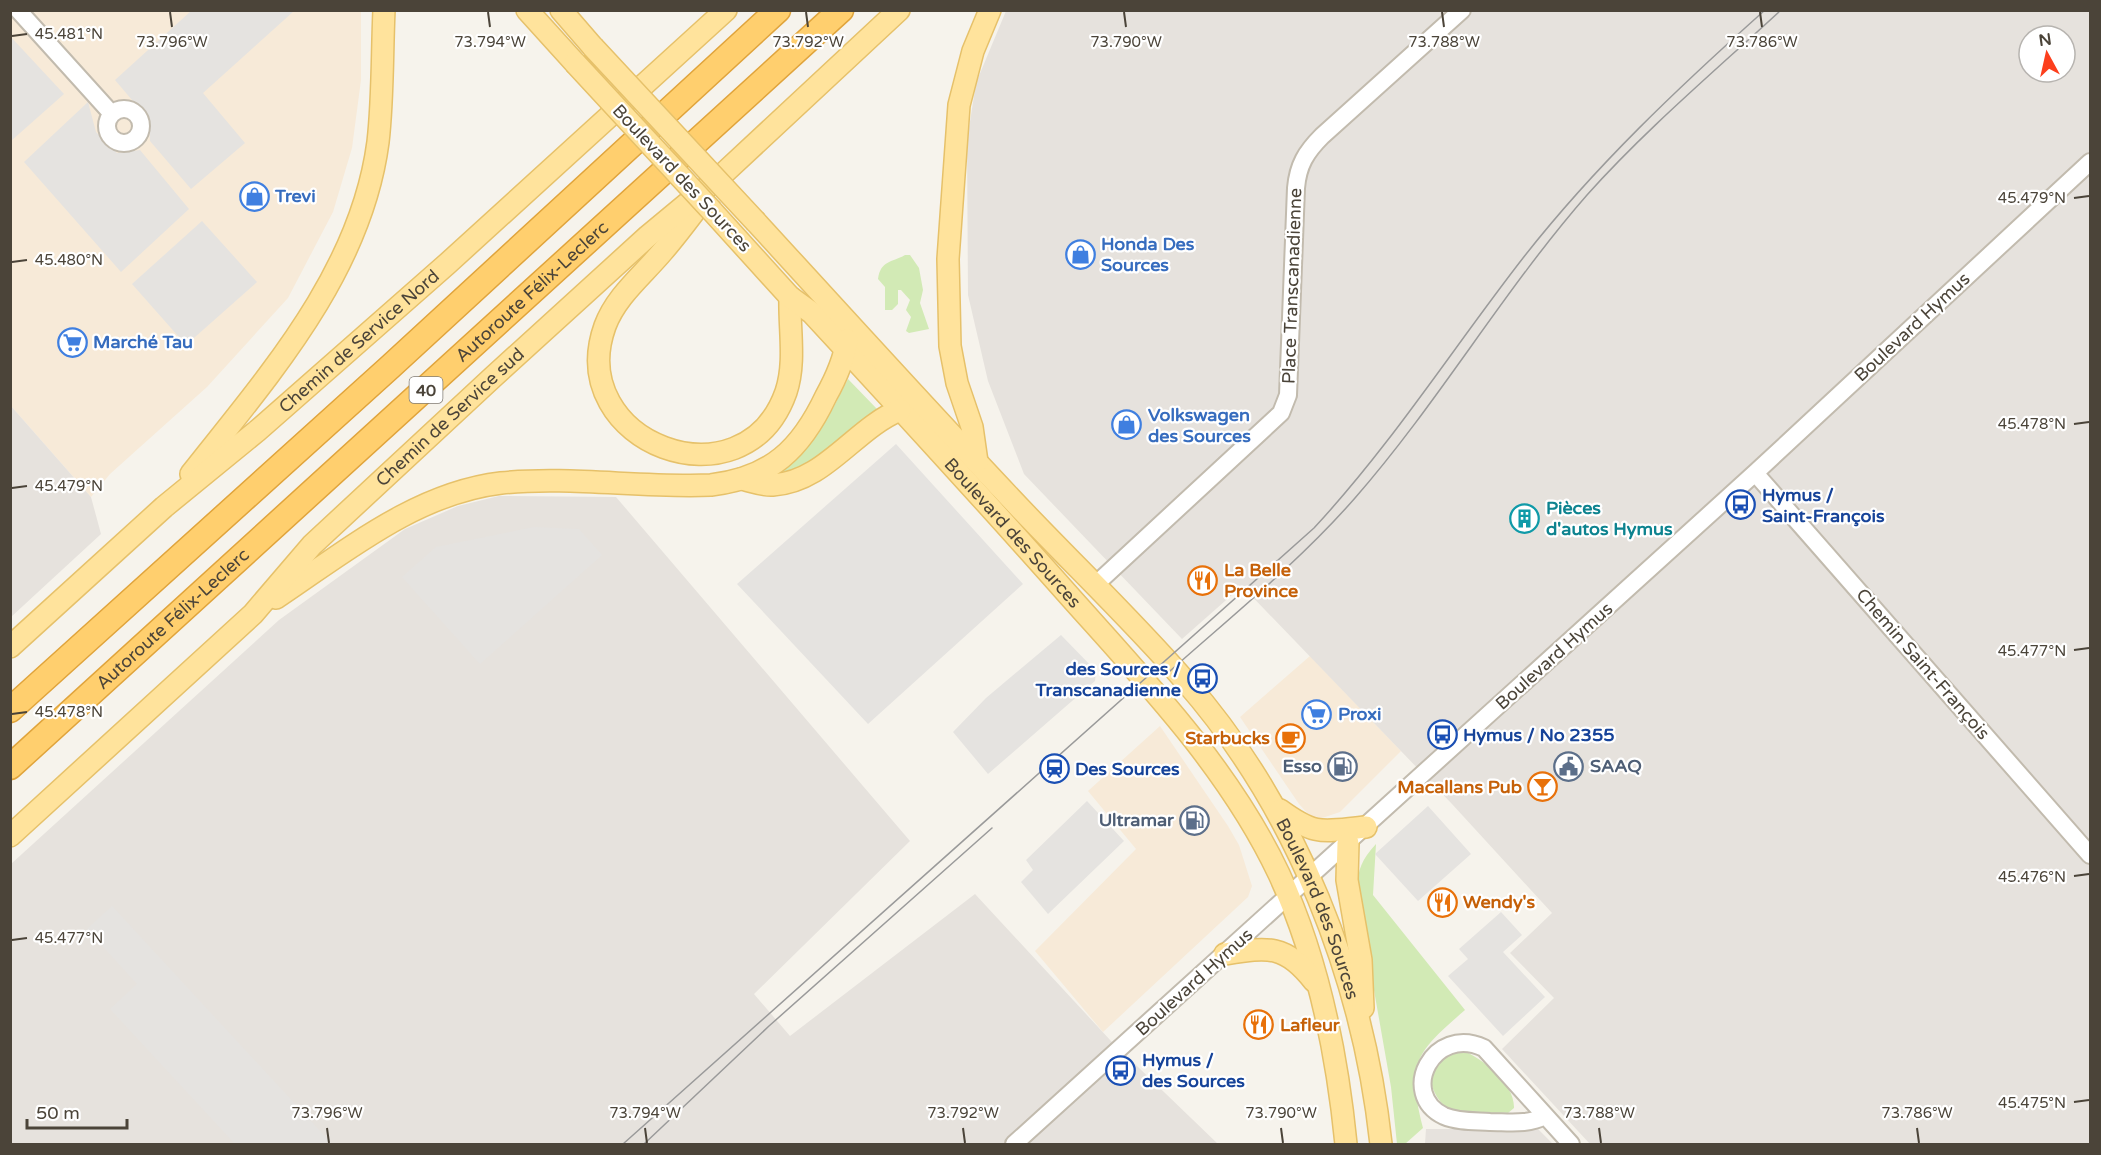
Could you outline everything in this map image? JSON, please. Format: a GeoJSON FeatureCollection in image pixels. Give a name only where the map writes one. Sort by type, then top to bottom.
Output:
{"type":"FeatureCollection","features":[{"type":"Feature","properties":{"kind":"highway","name":"40"},"geometry":{"type":"LineString","coordinates":[[10,710],[373,382],[778,10]]}},
{"type":"Feature","properties":{"kind":"highway","name":"Autoroute Félix-Leclerc"},"geometry":{"type":"LineString","coordinates":[[10,767],[841,10]]}},
{"type":"Feature","properties":{"kind":"main road"},"geometry":{"type":"LineString","coordinates":[[164,507],[288,347],[316,306],[342,260],[366,197],[378,142],[384,10]]}},
{"type":"Feature","properties":{"kind":"main road","name":"Boulevard des Sources"},"geometry":{"type":"LineString","coordinates":[[527,10],[790,297],[812,313],[1140,674],[1191,736],[1254,830],[1289,896],[1318,986],[1334,1053],[1346,1144]]}},
{"type":"Feature","properties":{"kind":"main road","name":"Boulevard des Sources"},"geometry":{"type":"LineString","coordinates":[[561,10],[977,462],[1199,697],[1241,755],[1274,806],[1310,877],[1346,980],[1365,1051],[1381,1144]]}},
{"type":"Feature","properties":{"kind":"main road"},"geometry":{"type":"LineString","coordinates":[[702,30],[716,10]]}},
{"type":"Feature","properties":{"kind":"main road"},"geometry":{"type":"LineString","coordinates":[[702,30],[726,10]]}},
{"type":"Feature","properties":{"kind":"main road","name":"Chemin de Service sud"},"geometry":{"type":"LineString","coordinates":[[10,836],[253,614],[312,545],[614,266],[724,173],[899,10]]}},
{"type":"Feature","properties":{"kind":"main road"},"geometry":{"type":"LineString","coordinates":[[977,462],[972,427],[957,383],[950,346],[948,260],[957,111],[973,51],[990,10]]}},
{"type":"Feature","properties":{"kind":"main road","name":"Chemin de Service Nord"},"geometry":{"type":"LineString","coordinates":[[10,646],[164,507],[257,430],[447,264],[702,30]]}},
{"type":"Feature","properties":{"kind":"main road"},"geometry":{"type":"LineString","coordinates":[[724,173],[664,251],[618,302],[604,328],[600,357],[601,370],[608,397],[622,420],[654,446],[681,454],[702,455],[723,452],[755,435],[775,415],[789,380],[790,297]]}},
{"type":"Feature","properties":{"kind":"main road"},"geometry":{"type":"LineString","coordinates":[[253,614],[397,519],[436,500],[465,490],[519,482],[702,485],[740,479],[772,465],[804,436],[837,374],[845,351],[849,323]]}},
{"type":"Feature","properties":{"kind":"main road"},"geometry":{"type":"LineString","coordinates":[[740,479],[771,485],[801,477],[830,460],[875,422],[900,410]]}},
{"type":"Feature","properties":{"kind":"main road"},"geometry":{"type":"LineString","coordinates":[[1274,806],[1307,829],[1320,831],[1366,827]]}},
{"type":"Feature","properties":{"kind":"main road"},"geometry":{"type":"LineString","coordinates":[[1348,843],[1347,880],[1360,960],[1365,1051]]}},
{"type":"Feature","properties":{"kind":"main road"},"geometry":{"type":"LineString","coordinates":[[1225,954],[1265,948],[1282,952],[1296,959],[1318,986]]}},
{"type":"Feature","properties":{"kind":"street"},"geometry":{"type":"LineString","coordinates":[[18,10],[112,114]]}},
{"type":"Feature","properties":{"kind":"street","name":"Place Transcanadienne"},"geometry":{"type":"LineString","coordinates":[[1094,586],[1281,413],[1288,395],[1295,196],[1299,166],[1303,157],[1322,136],[1462,10]]}},
{"type":"Feature","properties":{"kind":"street","name":"Boulevard Hymus"},"geometry":{"type":"LineString","coordinates":[[1014,1144],[1755,473],[2091,162]]}},
{"type":"Feature","properties":{"kind":"street","name":"Chemin Saint-François"},"geometry":{"type":"LineString","coordinates":[[1755,473],[2091,855]]}},
{"type":"Feature","properties":{"kind":"street"},"geometry":{"type":"LineString","coordinates":[[1545,1116],[1517,1123],[1460,1120],[1444,1116],[1433,1107],[1425,1094],[1424,1079],[1427,1064],[1434,1053],[1446,1046],[1462,1043],[1480,1046],[1493,1056],[1571,1144]]}},
{"type":"Feature","properties":{"kind":"shaded area"},"geometry":{"type":"Polygon","coordinates":[[[10,11],[361,11],[361,80],[352,148],[333,212],[288,298],[207,387],[110,474],[91,497],[11,406],[10,11]]]}},
{"type":"Feature","properties":{"kind":"shaded area"},"geometry":{"type":"Polygon","coordinates":[[[191,11],[294,11],[203,93],[245,143],[191,189],[150,141],[149,120],[115,80],[191,11]]]}},
{"type":"Feature","properties":{"kind":"shaded area"},"geometry":{"type":"Polygon","coordinates":[[[1006,11],[2090,11],[2090,1144],[1590,1144],[1502,1049],[1554,998],[1510,953],[1552,913],[1452,804],[1242,586],[1182,639],[1024,474],[988,381],[968,295],[967,141],[976,83],[1006,11]]]}},
{"type":"Feature","properties":{"kind":"shaded area"},"geometry":{"type":"Polygon","coordinates":[[[10,36],[64,94],[11,141],[10,141],[10,36]]]}},
{"type":"Feature","properties":{"kind":"shaded area"},"geometry":{"type":"Polygon","coordinates":[[[88,102],[96,132],[117,153],[140,150],[189,209],[121,272],[24,162],[88,102]]]}},
{"type":"Feature","properties":{"kind":"shaded area"},"geometry":{"type":"Polygon","coordinates":[[[202,221],[257,282],[186,345],[132,284],[202,221]]]}},
{"type":"Feature","properties":{"kind":"shaded area"},"geometry":{"type":"Polygon","coordinates":[[[11,406],[91,497],[101,534],[11,617],[11,406]]]}},
{"type":"Feature","properties":{"kind":"shaded area"},"geometry":{"type":"Polygon","coordinates":[[[896,444],[1023,584],[868,724],[737,584],[896,444]]]}},
{"type":"Feature","properties":{"kind":"shaded area"},"geometry":{"type":"Polygon","coordinates":[[[499,496],[616,497],[910,841],[754,994],[790,1036],[975,894],[1111,1041],[1218,1144],[11,1144],[11,864],[279,620],[405,529],[458,506],[499,496]]]}},
{"type":"Feature","properties":{"kind":"shaded area"},"geometry":{"type":"Polygon","coordinates":[[[534,527],[579,529],[602,555],[480,664],[402,577],[436,547],[534,527]]]}},
{"type":"Feature","properties":{"kind":"shaded area"},"geometry":{"type":"Polygon","coordinates":[[[1061,635],[1096,671],[1095,681],[988,774],[953,732],[986,698],[1061,635]]]}},
{"type":"Feature","properties":{"kind":"shaded area"},"geometry":{"type":"Polygon","coordinates":[[[1310,656],[1401,751],[1340,812],[1319,819],[1310,816],[1299,804],[1240,717],[1310,656]]]}},
{"type":"Feature","properties":{"kind":"shaded area"},"geometry":{"type":"Polygon","coordinates":[[[1160,726],[1239,845],[1252,886],[1248,897],[1103,1032],[1035,951],[1136,849],[1088,791],[1160,726]]]}},
{"type":"Feature","properties":{"kind":"shaded area"},"geometry":{"type":"Polygon","coordinates":[[[1087,801],[1124,841],[1048,914],[1021,882],[1033,870],[1026,860],[1087,801]]]}},
{"type":"Feature","properties":{"kind":"shaded area"},"geometry":{"type":"Polygon","coordinates":[[[1428,806],[1471,854],[1418,901],[1375,854],[1428,806]]]}},
{"type":"Feature","properties":{"kind":"shaded area"},"geometry":{"type":"Polygon","coordinates":[[[112,906],[332,1144],[235,1144],[110,1009],[137,984],[87,929],[112,906]]]}},
{"type":"Feature","properties":{"kind":"shaded area"},"geometry":{"type":"Polygon","coordinates":[[[1501,912],[1522,935],[1503,952],[1545,997],[1503,1036],[1448,976],[1468,959],[1459,949],[1501,912]]]}},
{"type":"Feature","properties":{"kind":"shaded area"},"geometry":{"type":"Polygon","coordinates":[[[1426,1129],[1538,1129],[1553,1144],[1425,1144],[1426,1129]]]}},
{"type":"Feature","properties":{"kind":"green space"},"geometry":{"type":"Polygon","coordinates":[[[910,255],[919,268],[923,290],[920,303],[929,329],[909,333],[906,331],[911,317],[906,310],[910,300],[901,290],[898,290],[898,304],[892,310],[885,310],[885,287],[878,279],[884,265],[910,255]]]}},
{"type":"Feature","properties":{"kind":"green space"},"geometry":{"type":"Polygon","coordinates":[[[848,379],[877,409],[818,457],[801,467],[775,476],[810,444],[826,421],[848,379]]]}},
{"type":"Feature","properties":{"kind":"green space"},"geometry":{"type":"Polygon","coordinates":[[[1376,844],[1373,895],[1465,1010],[1435,1037],[1419,1060],[1416,1087],[1423,1128],[1405,1144],[1397,1144],[1391,1087],[1358,899],[1360,869],[1376,844]]]}},
{"type":"Feature","properties":{"kind":"green space"},"geometry":{"type":"Polygon","coordinates":[[[1462,1050],[1479,1059],[1504,1081],[1513,1099],[1514,1108],[1508,1113],[1458,1113],[1446,1107],[1436,1096],[1431,1081],[1433,1066],[1443,1056],[1462,1050]]]}},
{"type":"Feature","properties":{"kind":"tram line"},"geometry":{"type":"LineString","coordinates":[[623,1144],[1314,528],[1370,463],[1523,258],[1579,191],[1639,128],[1765,10]]}},
{"type":"Feature","properties":{"kind":"tram line"},"geometry":{"type":"LineString","coordinates":[[1170,671],[1266,587],[1334,521],[1415,424],[1527,269],[1587,195],[1657,124],[1781,10]]}},
{"type":"Feature","properties":{"kind":"tram line"},"geometry":{"type":"LineString","coordinates":[[644,1144],[769,1026],[992,828]]}},
{"type":"Feature","properties":{"kind":"place","name":"Trevi"},"geometry":{"type":"Point","coordinates":[254,196]}},
{"type":"Feature","properties":{"kind":"place","name":"Honda Des Sources"},"geometry":{"type":"Point","coordinates":[1080,254]}},
{"type":"Feature","properties":{"kind":"place","name":"Marché Tau"},"geometry":{"type":"Point","coordinates":[72,342]}},
{"type":"Feature","properties":{"kind":"place","name":"Volkswagen des Sources"},"geometry":{"type":"Point","coordinates":[1127,425]}},
{"type":"Feature","properties":{"kind":"place","name":"Hymus / Saint-François"},"geometry":{"type":"Point","coordinates":[1741,505]}},
{"type":"Feature","properties":{"kind":"place","name":"Pièces d'autos Hymus"},"geometry":{"type":"Point","coordinates":[1525,518]}},
{"type":"Feature","properties":{"kind":"place","name":"La Belle Province"},"geometry":{"type":"Point","coordinates":[1203,580]}},
{"type":"Feature","properties":{"kind":"place","name":"des Sources / Transcanadienne"},"geometry":{"type":"Point","coordinates":[1202,679]}},
{"type":"Feature","properties":{"kind":"place","name":"Proxi"},"geometry":{"type":"Point","coordinates":[1317,714]}},
{"type":"Feature","properties":{"kind":"place","name":"Hymus / No 2355"},"geometry":{"type":"Point","coordinates":[1442,735]}},
{"type":"Feature","properties":{"kind":"place","name":"Starbucks"},"geometry":{"type":"Point","coordinates":[1291,738]}},
{"type":"Feature","properties":{"kind":"place","name":"Esso"},"geometry":{"type":"Point","coordinates":[1343,766]}},
{"type":"Feature","properties":{"kind":"place","name":"SAAQ"},"geometry":{"type":"Point","coordinates":[1569,766]}},
{"type":"Feature","properties":{"kind":"place","name":"Des Sources"},"geometry":{"type":"Point","coordinates":[1054,769]}},
{"type":"Feature","properties":{"kind":"place","name":"Macallans Pub"},"geometry":{"type":"Point","coordinates":[1543,787]}},
{"type":"Feature","properties":{"kind":"place","name":"Ultramar"},"geometry":{"type":"Point","coordinates":[1195,820]}},
{"type":"Feature","properties":{"kind":"place","name":"Wendy's"},"geometry":{"type":"Point","coordinates":[1442,902]}},
{"type":"Feature","properties":{"kind":"place","name":"Lafleur"},"geometry":{"type":"Point","coordinates":[1259,1025]}},
{"type":"Feature","properties":{"kind":"place","name":"Hymus / des Sources"},"geometry":{"type":"Point","coordinates":[1121,1070]}}]}
